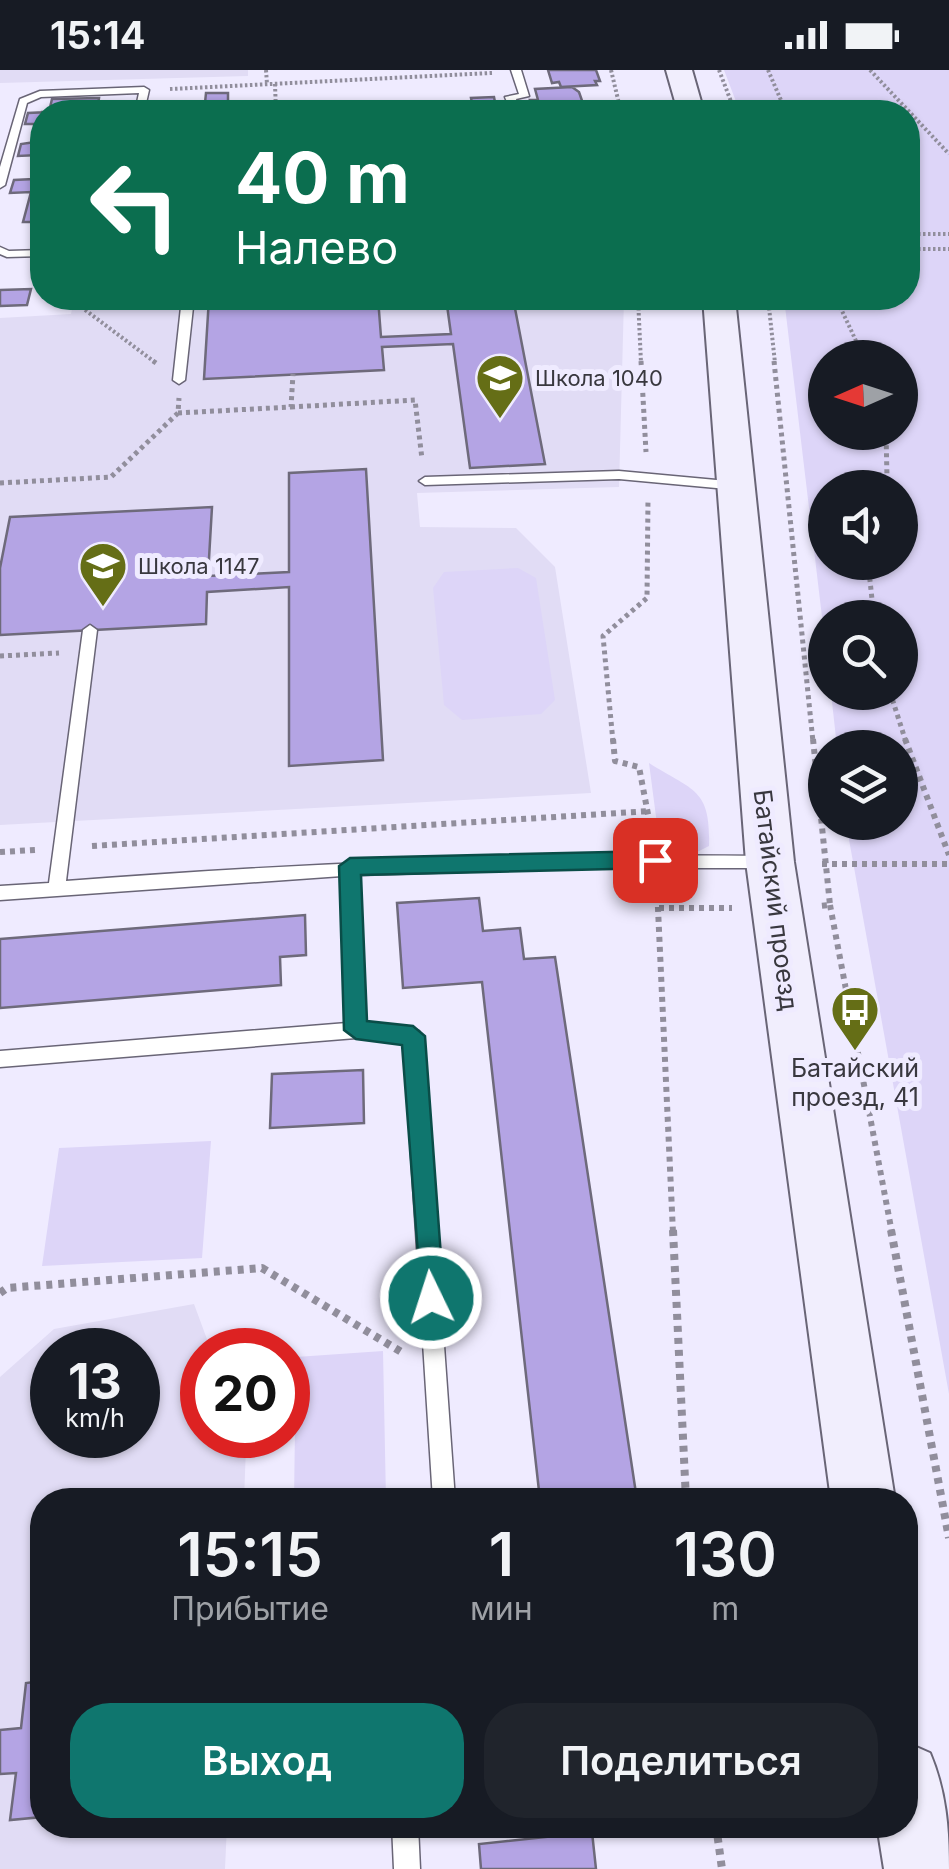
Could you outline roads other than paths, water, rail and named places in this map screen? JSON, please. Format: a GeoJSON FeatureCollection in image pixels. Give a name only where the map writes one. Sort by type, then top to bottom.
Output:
{"type":"FeatureCollection","features":[{"type":"Feature","properties":{"kind":"main road"},"geometry":{"type":"LineString","coordinates":[[680,70],[687,100]]}},
{"type":"Feature","properties":{"kind":"main road","name":"Батайский проезд"},"geometry":{"type":"LineString","coordinates":[[720,310],[770,862],[861,1488]]}},
{"type":"Feature","properties":{"kind":"main road"},"geometry":{"type":"LineString","coordinates":[[915,1838],[920,1869]]}},
{"type":"Feature","properties":{"kind":"lane"},"geometry":{"type":"LineString","coordinates":[[511,100],[510,97],[524,96],[516,71]]}},
{"type":"Feature","properties":{"kind":"lane"},"geometry":{"type":"LineString","coordinates":[[0,185],[22,101],[40,94],[144,90],[142,100]]}},
{"type":"Feature","properties":{"kind":"lane"},"geometry":{"type":"LineString","coordinates":[[0,250],[7,254],[30,253]]}},
{"type":"Feature","properties":{"kind":"lane"},"geometry":{"type":"LineString","coordinates":[[180,380],[187,310]]}},
{"type":"Feature","properties":{"kind":"lane"},"geometry":{"type":"LineString","coordinates":[[425,481],[619,475],[739,486]]}},
{"type":"Feature","properties":{"kind":"lane"},"geometry":{"type":"LineString","coordinates":[[57,888],[90,630]]}},
{"type":"Feature","properties":{"kind":"lane"},"geometry":{"type":"LineString","coordinates":[[0,893],[350,866],[655,860],[770,862]]}},
{"type":"Feature","properties":{"kind":"lane"},"geometry":{"type":"LineString","coordinates":[[350,866],[356,1030]]}},
{"type":"Feature","properties":{"kind":"lane"},"geometry":{"type":"LineString","coordinates":[[0,1059],[356,1030],[413,1036],[443,1488]]}},
{"type":"Feature","properties":{"kind":"lane"},"geometry":{"type":"LineString","coordinates":[[406,1838],[407,1869]]}},
{"type":"Feature","properties":{"kind":"place","name":"Школа 1040"},"geometry":{"type":"Point","coordinates":[500,420]}},
{"type":"Feature","properties":{"kind":"place","name":"Школа 1147"},"geometry":{"type":"Point","coordinates":[103,608]}},
{"type":"Feature","properties":{"kind":"place","name":"Батайский проезд, 41"},"geometry":{"type":"Point","coordinates":[855,1052]}}]}
